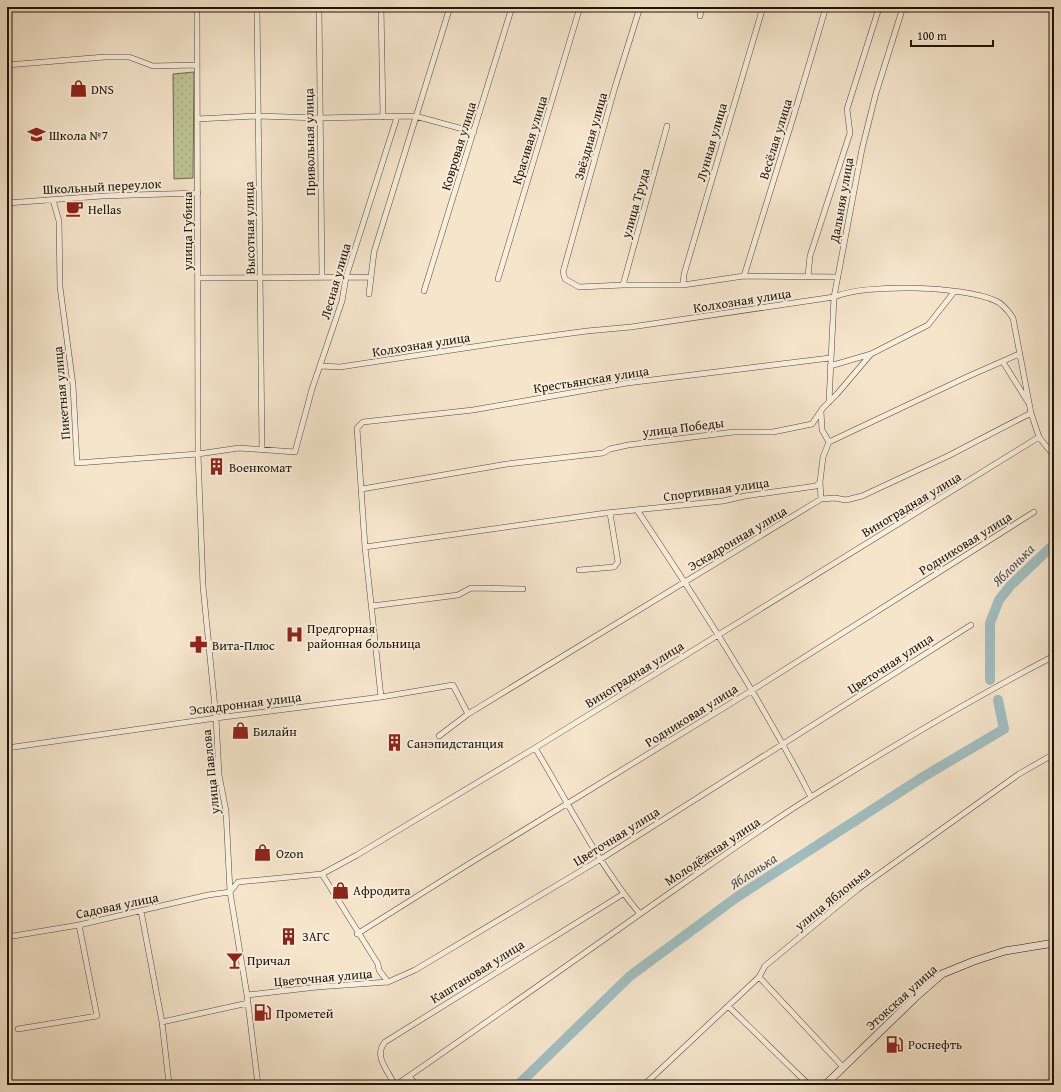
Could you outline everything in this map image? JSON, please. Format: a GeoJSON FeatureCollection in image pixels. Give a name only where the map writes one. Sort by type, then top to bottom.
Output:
{"type":"FeatureCollection","features":[{"type":"Feature","properties":{"kind":"main road","name":"Этокская улица"},"geometry":{"type":"LineString","coordinates":[[825,1085],[917,996],[942,974],[974,961],[1005,951],[1054,943]]}},
{"type":"Feature","properties":{"kind":"street","name":"улица Губина"},"geometry":{"type":"LineString","coordinates":[[196,7],[198,454]]}},
{"type":"Feature","properties":{"kind":"street","name":"Высотная улица"},"geometry":{"type":"LineString","coordinates":[[257,7],[262,449]]}},
{"type":"Feature","properties":{"kind":"street","name":"Привольная улица"},"geometry":{"type":"LineString","coordinates":[[319,7],[319,118],[322,277]]}},
{"type":"Feature","properties":{"kind":"street"},"geometry":{"type":"LineString","coordinates":[[381,7],[382,117]]}},
{"type":"Feature","properties":{"kind":"street"},"geometry":{"type":"LineString","coordinates":[[369,294],[374,252],[450,7]]}},
{"type":"Feature","properties":{"kind":"street","name":"Ковровая улица"},"geometry":{"type":"LineString","coordinates":[[424,291],[512,7]]}},
{"type":"Feature","properties":{"kind":"street","name":"Красивая улица"},"geometry":{"type":"LineString","coordinates":[[498,279],[580,7]]}},
{"type":"Feature","properties":{"kind":"street","name":"Звёздная улица"},"geometry":{"type":"LineString","coordinates":[[623,285],[579,287],[565,279],[563,272],[615,87],[640,7]]}},
{"type":"Feature","properties":{"kind":"street"},"geometry":{"type":"LineString","coordinates":[[700,16],[702,7]]}},
{"type":"Feature","properties":{"kind":"street","name":"Лунная улица"},"geometry":{"type":"LineString","coordinates":[[683,284],[684,274],[763,7]]}},
{"type":"Feature","properties":{"kind":"street","name":"Весёлая улица"},"geometry":{"type":"LineString","coordinates":[[744,276],[826,7]]}},
{"type":"Feature","properties":{"kind":"street","name":"Дальняя улица"},"geometry":{"type":"LineString","coordinates":[[829,402],[834,297],[862,149],[876,93],[903,7]]}},
{"type":"Feature","properties":{"kind":"street"},"geometry":{"type":"LineString","coordinates":[[808,276],[810,256],[850,133],[847,109],[878,11]]}},
{"type":"Feature","properties":{"kind":"street"},"geometry":{"type":"LineString","coordinates":[[7,65],[105,57],[129,57],[153,66],[196,65]]}},
{"type":"Feature","properties":{"kind":"street"},"geometry":{"type":"LineString","coordinates":[[197,120],[258,116],[319,118],[415,116],[474,132]]}},
{"type":"Feature","properties":{"kind":"street","name":"Лесная улица"},"geometry":{"type":"LineString","coordinates":[[262,449],[295,452],[312,389],[342,301],[346,277],[397,116]]}},
{"type":"Feature","properties":{"kind":"street","name":"улица Труда"},"geometry":{"type":"LineString","coordinates":[[623,285],[667,126]]}},
{"type":"Feature","properties":{"kind":"street","name":"Школьный переулок"},"geometry":{"type":"LineString","coordinates":[[7,203],[198,193]]}},
{"type":"Feature","properties":{"kind":"street","name":"Пикетная улица"},"geometry":{"type":"LineString","coordinates":[[53,200],[59,221],[60,287],[73,385],[77,463],[198,454]]}},
{"type":"Feature","properties":{"kind":"street"},"geometry":{"type":"LineString","coordinates":[[623,285],[683,284],[744,276],[838,277]]}},
{"type":"Feature","properties":{"kind":"street"},"geometry":{"type":"LineString","coordinates":[[198,278],[370,277]]}},
{"type":"Feature","properties":{"kind":"street","name":"Колхозная улица"},"geometry":{"type":"LineString","coordinates":[[321,366],[340,367],[519,340],[631,327],[834,297],[852,292],[903,289],[954,292],[981,296],[997,301],[1010,312],[1013,318],[1030,405],[1030,413],[1039,437],[1054,456]]}},
{"type":"Feature","properties":{"kind":"street","name":"улица Победы"},"geometry":{"type":"LineString","coordinates":[[362,489],[507,464],[603,453],[610,449],[628,444],[734,432],[773,432],[812,424],[821,411],[872,354],[928,325],[954,292]]}},
{"type":"Feature","properties":{"kind":"street"},"geometry":{"type":"LineString","coordinates":[[830,366],[872,354]]}},
{"type":"Feature","properties":{"kind":"street"},"geometry":{"type":"LineString","coordinates":[[1019,354],[829,442],[823,457],[820,482],[822,499],[835,498],[846,500],[862,496],[948,456],[1030,413]]}},
{"type":"Feature","properties":{"kind":"street","name":"Крестьянская улица"},"geometry":{"type":"LineString","coordinates":[[362,489],[357,428],[364,422],[473,410],[627,383],[830,358]]}},
{"type":"Feature","properties":{"kind":"street"},"geometry":{"type":"LineString","coordinates":[[1003,362],[1030,405]]}},
{"type":"Feature","properties":{"kind":"street"},"geometry":{"type":"LineString","coordinates":[[821,411],[822,430],[829,442]]}},
{"type":"Feature","properties":{"kind":"street","name":"Виноградная улица"},"geometry":{"type":"LineString","coordinates":[[230,892],[238,882],[322,874],[357,855],[535,748],[1039,437]]}},
{"type":"Feature","properties":{"kind":"street"},"geometry":{"type":"LineString","coordinates":[[198,454],[239,448],[262,449]]}},
{"type":"Feature","properties":{"kind":"street","name":"улица Павлова"},"geometry":{"type":"LineString","coordinates":[[198,454],[203,586],[216,718],[219,775],[226,811],[230,892],[247,995],[258,1085]]}},
{"type":"Feature","properties":{"kind":"street","name":"Спортивная улица"},"geometry":{"type":"LineString","coordinates":[[365,547],[610,513],[723,501],[745,496],[816,486],[820,482]]}},
{"type":"Feature","properties":{"kind":"street"},"geometry":{"type":"LineString","coordinates":[[362,489],[365,547],[381,697]]}},
{"type":"Feature","properties":{"kind":"street","name":"Эскадронная улица"},"geometry":{"type":"LineString","coordinates":[[439,736],[468,714],[822,499]]}},
{"type":"Feature","properties":{"kind":"street"},"geometry":{"type":"LineString","coordinates":[[637,510],[685,582],[784,744],[811,797]]}},
{"type":"Feature","properties":{"kind":"street","name":"Родниковая улица"},"geometry":{"type":"LineString","coordinates":[[358,934],[751,691],[1034,512]]}},
{"type":"Feature","properties":{"kind":"street"},"geometry":{"type":"LineString","coordinates":[[579,570],[614,567],[618,562],[610,513]]}},
{"type":"Feature","properties":{"kind":"street"},"geometry":{"type":"LineString","coordinates":[[372,606],[458,595],[471,588],[524,589]]}},
{"type":"Feature","properties":{"kind":"street","name":"Цветочная улица"},"geometry":{"type":"LineString","coordinates":[[247,995],[317,987],[388,982],[415,970],[600,859],[970,625]]}},
{"type":"Feature","properties":{"kind":"street","name":"Молодёжная улица"},"geometry":{"type":"LineString","coordinates":[[396,1085],[640,914],[811,797],[985,692],[1054,656]]}},
{"type":"Feature","properties":{"kind":"street","name":"Эскадронная улица"},"geometry":{"type":"LineString","coordinates":[[7,748],[216,718],[381,697],[453,685],[468,714]]}},
{"type":"Feature","properties":{"kind":"street"},"geometry":{"type":"LineString","coordinates":[[535,748],[600,859],[623,894],[640,914]]}},
{"type":"Feature","properties":{"kind":"street","name":"улица Яблонька"},"geometry":{"type":"LineString","coordinates":[[644,1085],[759,977],[766,966],[858,889],[1020,774],[1054,754]]}},
{"type":"Feature","properties":{"kind":"street"},"geometry":{"type":"LineString","coordinates":[[322,874],[378,964],[378,970],[388,982]]}},
{"type":"Feature","properties":{"kind":"street","name":"Садовая улица"},"geometry":{"type":"LineString","coordinates":[[7,937],[79,925],[208,895],[230,892]]}},
{"type":"Feature","properties":{"kind":"street","name":"Каштановая улица"},"geometry":{"type":"LineString","coordinates":[[396,1085],[379,1056],[381,1047],[385,1042],[623,894]]}},
{"type":"Feature","properties":{"kind":"street"},"geometry":{"type":"LineString","coordinates":[[140,911],[162,1022],[169,1084]]}},
{"type":"Feature","properties":{"kind":"street"},"geometry":{"type":"LineString","coordinates":[[18,1029],[97,1016],[79,925]]}},
{"type":"Feature","properties":{"kind":"street"},"geometry":{"type":"LineString","coordinates":[[759,977],[843,1068]]}},
{"type":"Feature","properties":{"kind":"street"},"geometry":{"type":"LineString","coordinates":[[162,1022],[248,1003]]}},
{"type":"Feature","properties":{"kind":"street"},"geometry":{"type":"LineString","coordinates":[[728,1006],[808,1085]]}},
{"type":"Feature","properties":{"kind":"street"},"geometry":{"type":"LineString","coordinates":[[409,1076],[416,1085]]}},
{"type":"Feature","properties":{"kind":"street"},"geometry":{"type":"LineString","coordinates":[[1050,1085],[1054,1081]]}},
{"type":"Feature","properties":{"kind":"green space"},"geometry":{"type":"Polygon","coordinates":[[[194,72],[193,178],[174,179],[173,74],[194,72]]]}},
{"type":"Feature","properties":{"kind":"waterway","name":"Яблонька"},"geometry":{"type":"LineString","coordinates":[[990,680],[990,623],[999,600],[1011,585],[1054,544]]}},
{"type":"Feature","properties":{"kind":"waterway","name":"Яблонька"},"geometry":{"type":"LineString","coordinates":[[518,1085],[630,976],[737,897],[923,777],[1004,729],[998,700]]}},
{"type":"Feature","properties":{"kind":"place","name":"DNS"},"geometry":{"type":"Point","coordinates":[78,89]}},
{"type":"Feature","properties":{"kind":"place","name":"Школа №7"},"geometry":{"type":"Point","coordinates":[36,135]}},
{"type":"Feature","properties":{"kind":"place","name":"Hellas"},"geometry":{"type":"Point","coordinates":[75,209]}},
{"type":"Feature","properties":{"kind":"place","name":"Военкомат"},"geometry":{"type":"Point","coordinates":[216,467]}},
{"type":"Feature","properties":{"kind":"place","name":"Предгорная районная больница"},"geometry":{"type":"Point","coordinates":[294,635]}},
{"type":"Feature","properties":{"kind":"place","name":"Вита-Плюс"},"geometry":{"type":"Point","coordinates":[199,645]}},
{"type":"Feature","properties":{"kind":"place","name":"Билайн"},"geometry":{"type":"Point","coordinates":[240,731]}},
{"type":"Feature","properties":{"kind":"place","name":"Санэпидстанция"},"geometry":{"type":"Point","coordinates":[394,743]}},
{"type":"Feature","properties":{"kind":"place","name":"Ozon"},"geometry":{"type":"Point","coordinates":[263,853]}},
{"type":"Feature","properties":{"kind":"place","name":"Афродита"},"geometry":{"type":"Point","coordinates":[340,890]}},
{"type":"Feature","properties":{"kind":"place","name":"ЗАГС"},"geometry":{"type":"Point","coordinates":[289,936]}},
{"type":"Feature","properties":{"kind":"place","name":"Причал"},"geometry":{"type":"Point","coordinates":[234,960]}},
{"type":"Feature","properties":{"kind":"place","name":"Прометей"},"geometry":{"type":"Point","coordinates":[263,1013]}},
{"type":"Feature","properties":{"kind":"place","name":"Роснефть"},"geometry":{"type":"Point","coordinates":[895,1044]}}]}
